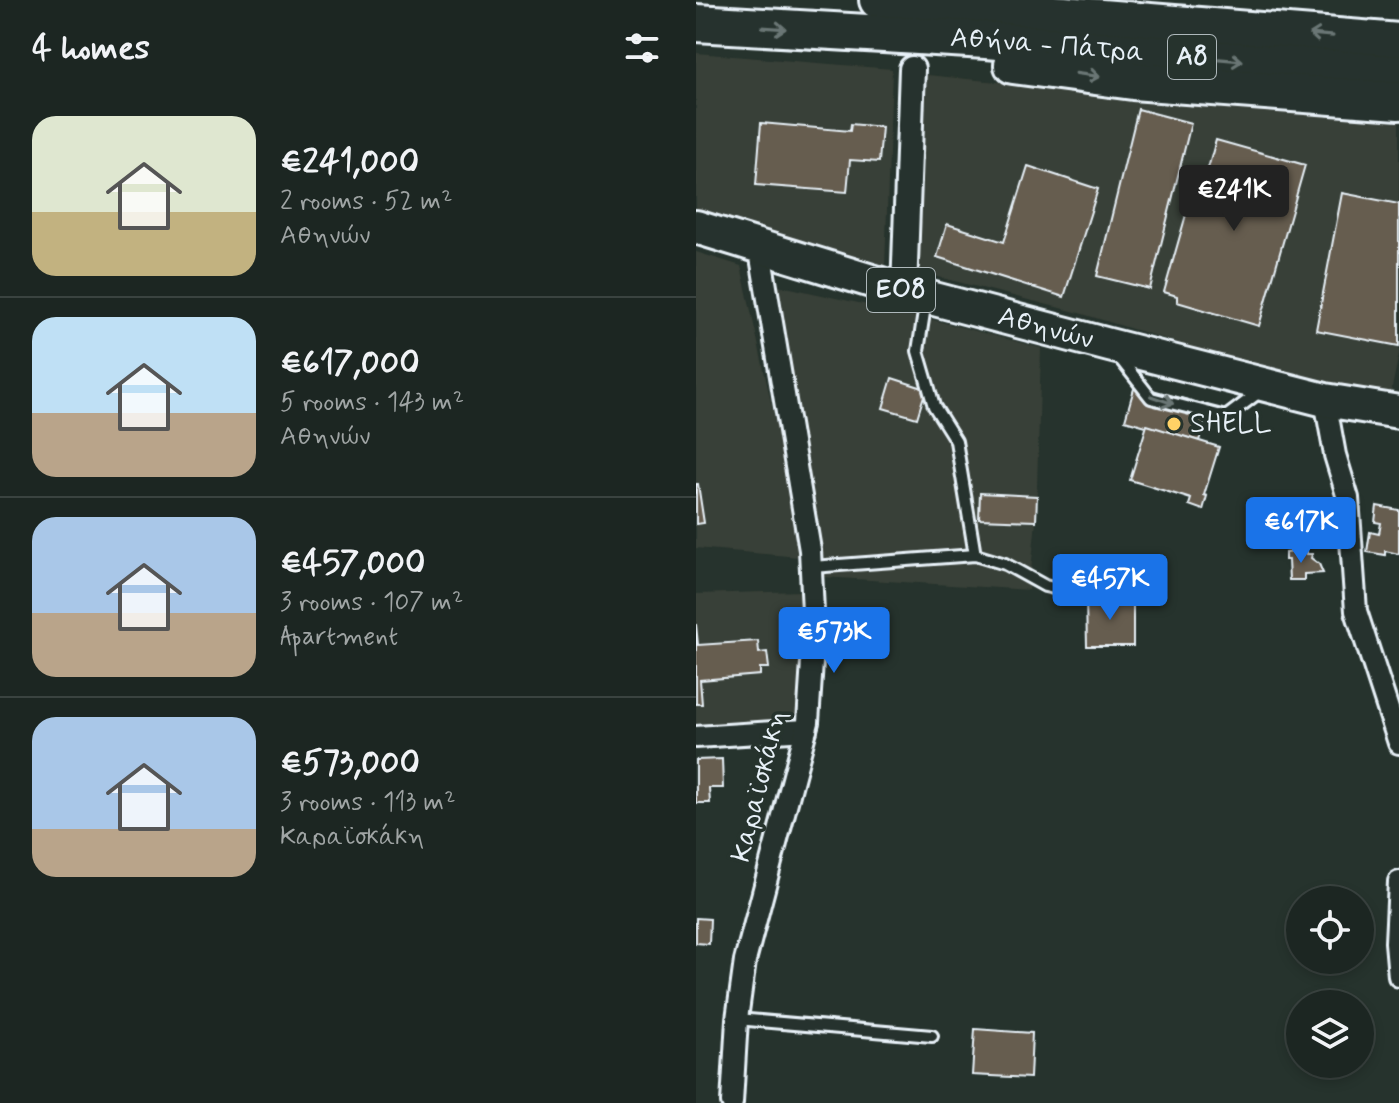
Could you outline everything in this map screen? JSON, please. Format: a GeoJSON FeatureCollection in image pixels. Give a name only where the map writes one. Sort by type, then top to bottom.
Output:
{"type":"FeatureCollection","features":[{"type":"Feature","properties":{"kind":"highway","name":"Αθήνα - Πάτρα"},"geometry":{"type":"LineString","coordinates":[[696,23],[876,18],[1399,42]]}},
{"type":"Feature","properties":{"kind":"highway","name":"Αθήνα - Πάτρα"},"geometry":{"type":"LineString","coordinates":[[876,18],[986,40],[1399,74]]}},
{"type":"Feature","properties":{"kind":"highway"},"geometry":{"type":"LineString","coordinates":[[876,18],[983,61],[1133,81],[1399,101]]}},
{"type":"Feature","properties":{"kind":"main road","name":"Αθηνών"},"geometry":{"type":"LineString","coordinates":[[696,227],[915,294],[1266,387],[1399,412]]}},
{"type":"Feature","properties":{"kind":"street"},"geometry":{"type":"LineString","coordinates":[[912,69],[915,294]]}},
{"type":"Feature","properties":{"kind":"street","name":"Καραϊσκάκη"},"geometry":{"type":"LineString","coordinates":[[732,1103],[737,1019],[750,938],[806,730],[814,632],[812,567],[759,245]]}},
{"type":"Feature","properties":{"kind":"street"},"geometry":{"type":"LineString","coordinates":[[1325,400],[1335,455],[1348,498],[1356,611],[1399,743]]}},
{"type":"Feature","properties":{"kind":"street"},"geometry":{"type":"LineString","coordinates":[[696,737],[806,730]]}},
{"type":"Feature","properties":{"kind":"street"},"geometry":{"type":"LineString","coordinates":[[1399,882],[1396,942],[1399,976]]}},
{"type":"Feature","properties":{"kind":"lane"},"geometry":{"type":"LineString","coordinates":[[915,294],[918,351],[934,406],[956,441],[975,555]]}},
{"type":"Feature","properties":{"kind":"lane"},"geometry":{"type":"LineString","coordinates":[[812,567],[975,555],[1005,564],[1045,586],[1062,590]]}},
{"type":"Feature","properties":{"kind":"lane"},"geometry":{"type":"LineString","coordinates":[[737,1019],[932,1036]]}},
{"type":"Feature","properties":{"kind":"shaded area"},"geometry":{"type":"Polygon","coordinates":[[[696,53],[892,69],[885,265],[696,209],[696,53]]]}},
{"type":"Feature","properties":{"kind":"shaded area"},"geometry":{"type":"Polygon","coordinates":[[[927,75],[1399,122],[1399,354],[1390,397],[1305,381],[1076,312],[919,272],[927,75]]]}},
{"type":"Feature","properties":{"kind":"shaded area"},"geometry":{"type":"Polygon","coordinates":[[[696,252],[741,266],[784,461],[800,557],[696,548],[696,252]]]}},
{"type":"Feature","properties":{"kind":"shaded area"},"geometry":{"type":"Polygon","coordinates":[[[772,284],[922,317],[1041,348],[1036,521],[1029,590],[823,577],[772,284]]]}},
{"type":"Feature","properties":{"kind":"shaded area"},"geometry":{"type":"Polygon","coordinates":[[[803,591],[803,639],[796,722],[696,728],[696,594],[803,591]]]}},
{"type":"Feature","properties":{"kind":"building"},"geometry":{"type":"Polygon","coordinates":[[[1138,109],[1191,123],[1150,289],[1097,276],[1138,109]]]}},
{"type":"Feature","properties":{"kind":"building"},"geometry":{"type":"Polygon","coordinates":[[[761,123],[850,131],[851,124],[882,127],[879,162],[850,160],[847,192],[756,185],[761,123]]]}},
{"type":"Feature","properties":{"kind":"building"},"geometry":{"type":"Polygon","coordinates":[[[1216,140],[1305,165],[1259,326],[1177,302],[1177,296],[1164,292],[1199,169],[1207,172],[1216,140]]]}},
{"type":"Feature","properties":{"kind":"building"},"geometry":{"type":"Polygon","coordinates":[[[1028,166],[1098,189],[1064,297],[937,257],[947,224],[1004,242],[1028,166]]]}},
{"type":"Feature","properties":{"kind":"building"},"geometry":{"type":"Polygon","coordinates":[[[1342,193],[1399,204],[1399,346],[1316,330],[1342,193]]]}},
{"type":"Feature","properties":{"kind":"building"},"geometry":{"type":"Polygon","coordinates":[[[892,378],[926,389],[917,418],[883,408],[892,378]]]}},
{"type":"Feature","properties":{"kind":"building"},"geometry":{"type":"Polygon","coordinates":[[[1135,385],[1209,406],[1199,441],[1125,420],[1135,385]]]}},
{"type":"Feature","properties":{"kind":"building"},"geometry":{"type":"Polygon","coordinates":[[[1147,425],[1219,447],[1204,495],[1207,496],[1203,510],[1189,505],[1191,499],[1130,480],[1147,425]]]}},
{"type":"Feature","properties":{"kind":"building"},"geometry":{"type":"Polygon","coordinates":[[[696,484],[704,523],[696,524],[696,484]]]}},
{"type":"Feature","properties":{"kind":"building"},"geometry":{"type":"Polygon","coordinates":[[[980,493],[1037,496],[1036,521],[979,519],[980,493]]]}},
{"type":"Feature","properties":{"kind":"building"},"geometry":{"type":"Polygon","coordinates":[[[1377,506],[1399,510],[1399,554],[1367,552],[1370,532],[1379,534],[1381,523],[1375,522],[1377,506]]]}},
{"type":"Feature","properties":{"kind":"building"},"geometry":{"type":"Polygon","coordinates":[[[1307,551],[1323,573],[1304,574],[1304,580],[1289,580],[1285,553],[1307,551]]]}},
{"type":"Feature","properties":{"kind":"building"},"geometry":{"type":"Polygon","coordinates":[[[1133,597],[1133,646],[1087,646],[1086,598],[1133,597]]]}},
{"type":"Feature","properties":{"kind":"building"},"geometry":{"type":"Polygon","coordinates":[[[696,624],[698,645],[758,641],[759,653],[767,652],[769,668],[760,668],[760,675],[700,680],[702,704],[696,704],[696,624]]]}},
{"type":"Feature","properties":{"kind":"building"},"geometry":{"type":"Polygon","coordinates":[[[722,759],[723,788],[709,788],[710,803],[696,803],[696,760],[722,759]]]}},
{"type":"Feature","properties":{"kind":"building"},"geometry":{"type":"Polygon","coordinates":[[[696,918],[710,919],[709,944],[696,943],[696,918]]]}},
{"type":"Feature","properties":{"kind":"building"},"geometry":{"type":"Polygon","coordinates":[[[975,1029],[1032,1033],[1030,1078],[972,1075],[975,1029]]]}},
{"type":"Feature","properties":{"kind":"place","name":"SHELL"},"geometry":{"type":"Point","coordinates":[1174,424]}}]}
